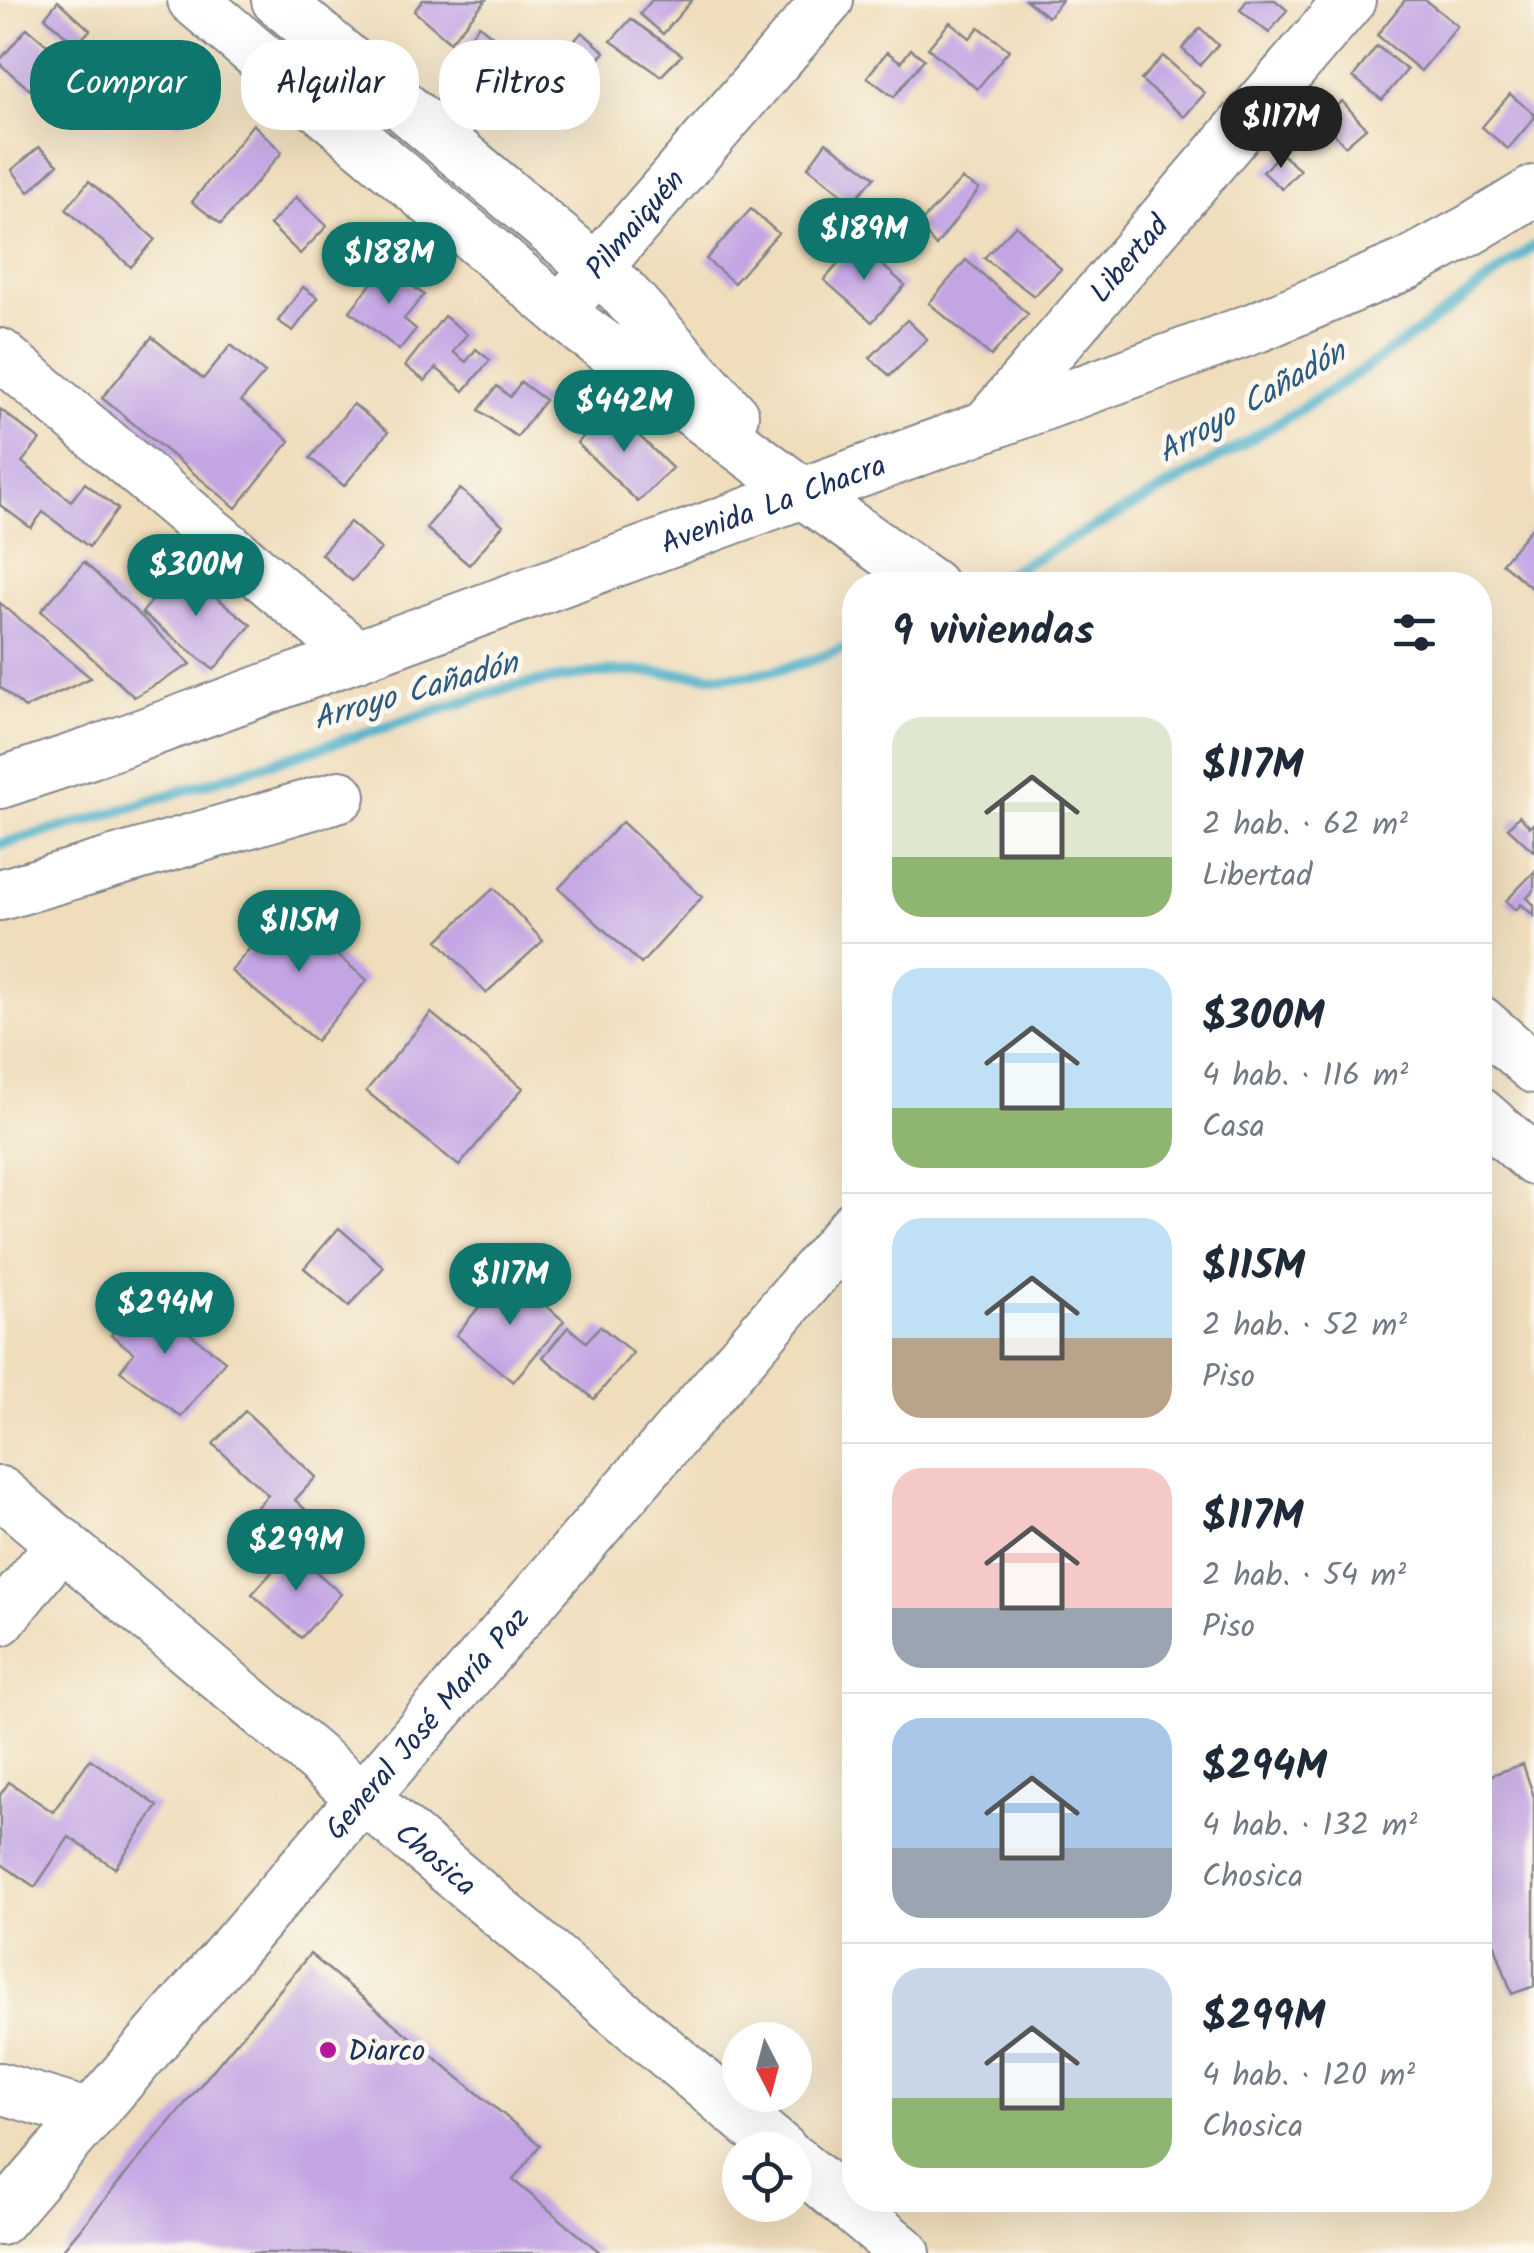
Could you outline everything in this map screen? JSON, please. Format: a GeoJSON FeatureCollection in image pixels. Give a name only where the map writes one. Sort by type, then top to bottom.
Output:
{"type":"FeatureCollection","features":[{"type":"Feature","properties":{"kind":"street"},"geometry":{"type":"LineString","coordinates":[[192,0],[560,311],[914,572]]}},
{"type":"Feature","properties":{"kind":"street"},"geometry":{"type":"LineString","coordinates":[[277,0],[640,310],[803,493]]}},
{"type":"Feature","properties":{"kind":"street","name":"Pilmaiquén"},"geometry":{"type":"LineString","coordinates":[[560,311],[828,0]]}},
{"type":"Feature","properties":{"kind":"street","name":"Libertad"},"geometry":{"type":"LineString","coordinates":[[984,427],[1350,0]]}},
{"type":"Feature","properties":{"kind":"street","name":"Avenida La Chacra"},"geometry":{"type":"LineString","coordinates":[[0,783],[1257,328],[1407,264],[1534,191]]}},
{"type":"Feature","properties":{"kind":"street"},"geometry":{"type":"LineString","coordinates":[[0,354],[357,656]]}},
{"type":"Feature","properties":{"kind":"street"},"geometry":{"type":"LineString","coordinates":[[0,895],[340,796]]}},
{"type":"Feature","properties":{"kind":"street"},"geometry":{"type":"LineString","coordinates":[[1492,1031],[1534,1068]]}},
{"type":"Feature","properties":{"kind":"street"},"geometry":{"type":"LineString","coordinates":[[1492,1123],[1534,1160]]}},
{"type":"Feature","properties":{"kind":"street","name":"General José María Paz"},"geometry":{"type":"LineString","coordinates":[[0,2220],[842,1240]]}},
{"type":"Feature","properties":{"kind":"street","name":"Chosica"},"geometry":{"type":"LineString","coordinates":[[0,1492],[761,2132]]}},
{"type":"Feature","properties":{"kind":"street"},"geometry":{"type":"LineString","coordinates":[[0,1620],[62,1543]]}},
{"type":"Feature","properties":{"kind":"street"},"geometry":{"type":"LineString","coordinates":[[0,2088],[90,2115]]}},
{"type":"Feature","properties":{"kind":"street"},"geometry":{"type":"LineString","coordinates":[[812,2175],[842,2201]]}},
{"type":"Feature","properties":{"kind":"street"},"geometry":{"type":"LineString","coordinates":[[855,2212],[904,2253]]}},
{"type":"Feature","properties":{"kind":"building"},"geometry":{"type":"Polygon","coordinates":[[[423,0],[486,0],[452,40],[414,11],[423,0]]]}},
{"type":"Feature","properties":{"kind":"building"},"geometry":{"type":"Polygon","coordinates":[[[652,0],[692,0],[663,34],[640,14],[652,0]]]}},
{"type":"Feature","properties":{"kind":"building"},"geometry":{"type":"Polygon","coordinates":[[[1026,0],[1062,0],[1048,17],[1026,0]]]}},
{"type":"Feature","properties":{"kind":"building"},"geometry":{"type":"Polygon","coordinates":[[[1247,0],[1275,0],[1287,10],[1269,33],[1240,10],[1247,0]]]}},
{"type":"Feature","properties":{"kind":"building"},"geometry":{"type":"Polygon","coordinates":[[[1405,0],[1425,0],[1458,26],[1421,71],[1377,35],[1405,0]]]}},
{"type":"Feature","properties":{"kind":"building"},"geometry":{"type":"Polygon","coordinates":[[[58,1],[90,30],[81,40],[70,40],[45,17],[58,1]]]}},
{"type":"Feature","properties":{"kind":"building"},"geometry":{"type":"Polygon","coordinates":[[[631,19],[682,55],[661,76],[611,41],[631,19]]]}},
{"type":"Feature","properties":{"kind":"building"},"geometry":{"type":"Polygon","coordinates":[[[950,22],[970,38],[979,27],[1009,50],[977,89],[928,48],[950,22]]]}},
{"type":"Feature","properties":{"kind":"building"},"geometry":{"type":"Polygon","coordinates":[[[479,25],[497,40],[467,40],[479,25]]]}},
{"type":"Feature","properties":{"kind":"building"},"geometry":{"type":"Polygon","coordinates":[[[27,28],[41,40],[30,40],[30,90],[0,60],[27,28]]]}},
{"type":"Feature","properties":{"kind":"building"},"geometry":{"type":"Polygon","coordinates":[[[1200,28],[1218,45],[1200,65],[1182,49],[1200,28]]]}},
{"type":"Feature","properties":{"kind":"building"},"geometry":{"type":"Polygon","coordinates":[[[582,32],[591,40],[575,40],[582,32]]]}},
{"type":"Feature","properties":{"kind":"building"},"geometry":{"type":"Polygon","coordinates":[[[1377,46],[1407,70],[1382,100],[1353,77],[1377,46]]]}},
{"type":"Feature","properties":{"kind":"building"},"geometry":{"type":"Polygon","coordinates":[[[911,49],[924,59],[894,97],[867,77],[887,52],[901,62],[911,49]]]}},
{"type":"Feature","properties":{"kind":"building"},"geometry":{"type":"Polygon","coordinates":[[[1163,56],[1205,93],[1184,117],[1141,80],[1163,56]]]}},
{"type":"Feature","properties":{"kind":"building"},"geometry":{"type":"Polygon","coordinates":[[[1510,94],[1534,118],[1508,149],[1482,127],[1510,94]]]}},
{"type":"Feature","properties":{"kind":"building"},"geometry":{"type":"Polygon","coordinates":[[[1342,101],[1366,128],[1345,146],[1321,119],[1342,101]]]}},
{"type":"Feature","properties":{"kind":"building"},"geometry":{"type":"Polygon","coordinates":[[[248,130],[259,130],[282,152],[221,224],[192,202],[248,130]]]}},
{"type":"Feature","properties":{"kind":"building"},"geometry":{"type":"Polygon","coordinates":[[[826,142],[875,177],[852,202],[808,167],[826,142]]]}},
{"type":"Feature","properties":{"kind":"building"},"geometry":{"type":"Polygon","coordinates":[[[39,147],[58,164],[29,192],[12,170],[39,147]]]}},
{"type":"Feature","properties":{"kind":"building"},"geometry":{"type":"Polygon","coordinates":[[[1280,153],[1300,170],[1282,189],[1263,172],[1280,153]]]}},
{"type":"Feature","properties":{"kind":"building"},"geometry":{"type":"Polygon","coordinates":[[[962,179],[979,189],[936,246],[918,225],[962,179]]]}},
{"type":"Feature","properties":{"kind":"building"},"geometry":{"type":"Polygon","coordinates":[[[89,181],[155,239],[131,267],[66,209],[89,181]]]}},
{"type":"Feature","properties":{"kind":"building"},"geometry":{"type":"Polygon","coordinates":[[[296,197],[327,226],[300,254],[270,225],[296,197]]]}},
{"type":"Feature","properties":{"kind":"building"},"geometry":{"type":"Polygon","coordinates":[[[751,209],[778,233],[734,283],[706,259],[751,209]]]}},
{"type":"Feature","properties":{"kind":"building"},"geometry":{"type":"Polygon","coordinates":[[[1016,225],[1061,269],[1034,296],[984,258],[1016,225]]]}},
{"type":"Feature","properties":{"kind":"building"},"geometry":{"type":"Polygon","coordinates":[[[857,243],[905,285],[872,322],[824,280],[857,243]]]}},
{"type":"Feature","properties":{"kind":"building"},"geometry":{"type":"Polygon","coordinates":[[[966,260],[1028,314],[991,356],[929,303],[966,260]]]}},
{"type":"Feature","properties":{"kind":"building"},"geometry":{"type":"Polygon","coordinates":[[[386,265],[424,295],[404,319],[416,329],[399,350],[350,311],[386,265]]]}},
{"type":"Feature","properties":{"kind":"building"},"geometry":{"type":"Polygon","coordinates":[[[303,287],[318,298],[293,331],[278,321],[303,287]]]}},
{"type":"Feature","properties":{"kind":"building"},"geometry":{"type":"Polygon","coordinates":[[[444,316],[467,334],[453,352],[466,362],[476,349],[490,360],[464,391],[436,368],[425,381],[405,366],[444,316]]]}},
{"type":"Feature","properties":{"kind":"building"},"geometry":{"type":"Polygon","coordinates":[[[907,320],[927,339],[890,376],[870,358],[907,320]]]}},
{"type":"Feature","properties":{"kind":"building"},"geometry":{"type":"Polygon","coordinates":[[[152,337],[203,379],[231,345],[265,373],[241,401],[290,441],[236,508],[102,398],[152,337]]]}},
{"type":"Feature","properties":{"kind":"building"},"geometry":{"type":"Polygon","coordinates":[[[521,382],[545,400],[517,437],[479,410],[497,386],[510,397],[521,382]]]}},
{"type":"Feature","properties":{"kind":"building"},"geometry":{"type":"Polygon","coordinates":[[[353,404],[388,432],[344,486],[310,458],[353,404]]]}},
{"type":"Feature","properties":{"kind":"building"},"geometry":{"type":"Polygon","coordinates":[[[611,408],[672,468],[638,502],[577,443],[611,408]]]}},
{"type":"Feature","properties":{"kind":"building"},"geometry":{"type":"Polygon","coordinates":[[[0,409],[40,440],[22,462],[71,501],[85,483],[118,509],[89,547],[43,512],[31,528],[0,505],[0,409]]]}},
{"type":"Feature","properties":{"kind":"building"},"geometry":{"type":"Polygon","coordinates":[[[460,489],[503,525],[469,565],[426,528],[460,489]]]}},
{"type":"Feature","properties":{"kind":"building"},"geometry":{"type":"Polygon","coordinates":[[[350,522],[381,549],[352,581],[321,554],[350,522]]]}},
{"type":"Feature","properties":{"kind":"building"},"geometry":{"type":"Polygon","coordinates":[[[1534,525],[1534,590],[1502,563],[1534,525]]]}},
{"type":"Feature","properties":{"kind":"building"},"geometry":{"type":"Polygon","coordinates":[[[84,562],[191,664],[134,697],[41,611],[84,562]]]}},
{"type":"Feature","properties":{"kind":"building"},"geometry":{"type":"Polygon","coordinates":[[[178,567],[251,625],[214,670],[142,613],[178,567]]]}},
{"type":"Feature","properties":{"kind":"building"},"geometry":{"type":"Polygon","coordinates":[[[0,603],[91,678],[25,708],[0,687],[0,603]]]}},
{"type":"Feature","properties":{"kind":"building"},"geometry":{"type":"Polygon","coordinates":[[[1519,816],[1530,827],[1534,823],[1534,852],[1508,828],[1519,816]]]}},
{"type":"Feature","properties":{"kind":"building"},"geometry":{"type":"Polygon","coordinates":[[[622,822],[702,897],[641,964],[559,888],[622,822]]]}},
{"type":"Feature","properties":{"kind":"building"},"geometry":{"type":"Polygon","coordinates":[[[1534,872],[1534,890],[1527,898],[1534,905],[1534,916],[1521,904],[1516,910],[1506,901],[1534,872]]]}},
{"type":"Feature","properties":{"kind":"building"},"geometry":{"type":"Polygon","coordinates":[[[494,888],[543,941],[486,993],[438,940],[494,888]]]}},
{"type":"Feature","properties":{"kind":"building"},"geometry":{"type":"Polygon","coordinates":[[[282,909],[367,980],[316,1041],[231,971],[282,909]]]}},
{"type":"Feature","properties":{"kind":"building"},"geometry":{"type":"Polygon","coordinates":[[[431,1013],[523,1088],[459,1166],[366,1091],[431,1013]]]}},
{"type":"Feature","properties":{"kind":"building"},"geometry":{"type":"Polygon","coordinates":[[[339,1228],[384,1267],[349,1306],[304,1268],[339,1228]]]}},
{"type":"Feature","properties":{"kind":"building"},"geometry":{"type":"Polygon","coordinates":[[[507,1273],[564,1321],[513,1382],[456,1335],[507,1273]]]}},
{"type":"Feature","properties":{"kind":"building"},"geometry":{"type":"Polygon","coordinates":[[[142,1296],[225,1361],[181,1417],[120,1371],[134,1353],[111,1335],[142,1296]]]}},
{"type":"Feature","properties":{"kind":"building"},"geometry":{"type":"Polygon","coordinates":[[[600,1326],[633,1353],[594,1399],[543,1357],[568,1327],[586,1342],[600,1326]]]}},
{"type":"Feature","properties":{"kind":"building"},"geometry":{"type":"Polygon","coordinates":[[[245,1411],[316,1477],[295,1500],[310,1514],[270,1556],[238,1527],[268,1495],[213,1444],[245,1411]]]}},
{"type":"Feature","properties":{"kind":"building"},"geometry":{"type":"Polygon","coordinates":[[[292,1550],[341,1594],[301,1638],[252,1594],[292,1550]]]}},
{"type":"Feature","properties":{"kind":"building"},"geometry":{"type":"Polygon","coordinates":[[[90,1759],[158,1806],[115,1868],[69,1837],[35,1887],[0,1863],[0,1795],[9,1782],[53,1812],[90,1759]]]}},
{"type":"Feature","properties":{"kind":"building"},"geometry":{"type":"Polygon","coordinates":[[[1523,1764],[1534,1797],[1534,1986],[1512,1994],[1492,1944],[1492,1775],[1523,1764]]]}},
{"type":"Feature","properties":{"kind":"building","name":"Diarco"},"geometry":{"type":"Polygon","coordinates":[[[310,1954],[540,2145],[513,2180],[601,2253],[60,2253],[310,1954]]]}},
{"type":"Feature","properties":{"kind":"waterway","name":"Arroyo Cañadón"},"geometry":{"type":"LineString","coordinates":[[1008,572],[1299,410],[1391,350],[1534,246]]}},
{"type":"Feature","properties":{"kind":"waterway","name":"Arroyo Cañadón"},"geometry":{"type":"LineString","coordinates":[[0,844],[90,820],[511,687],[611,672],[750,675],[842,649]]}},
{"type":"Feature","properties":{"kind":"place","name":"Diarco"},"geometry":{"type":"Point","coordinates":[328,2050]}}]}
